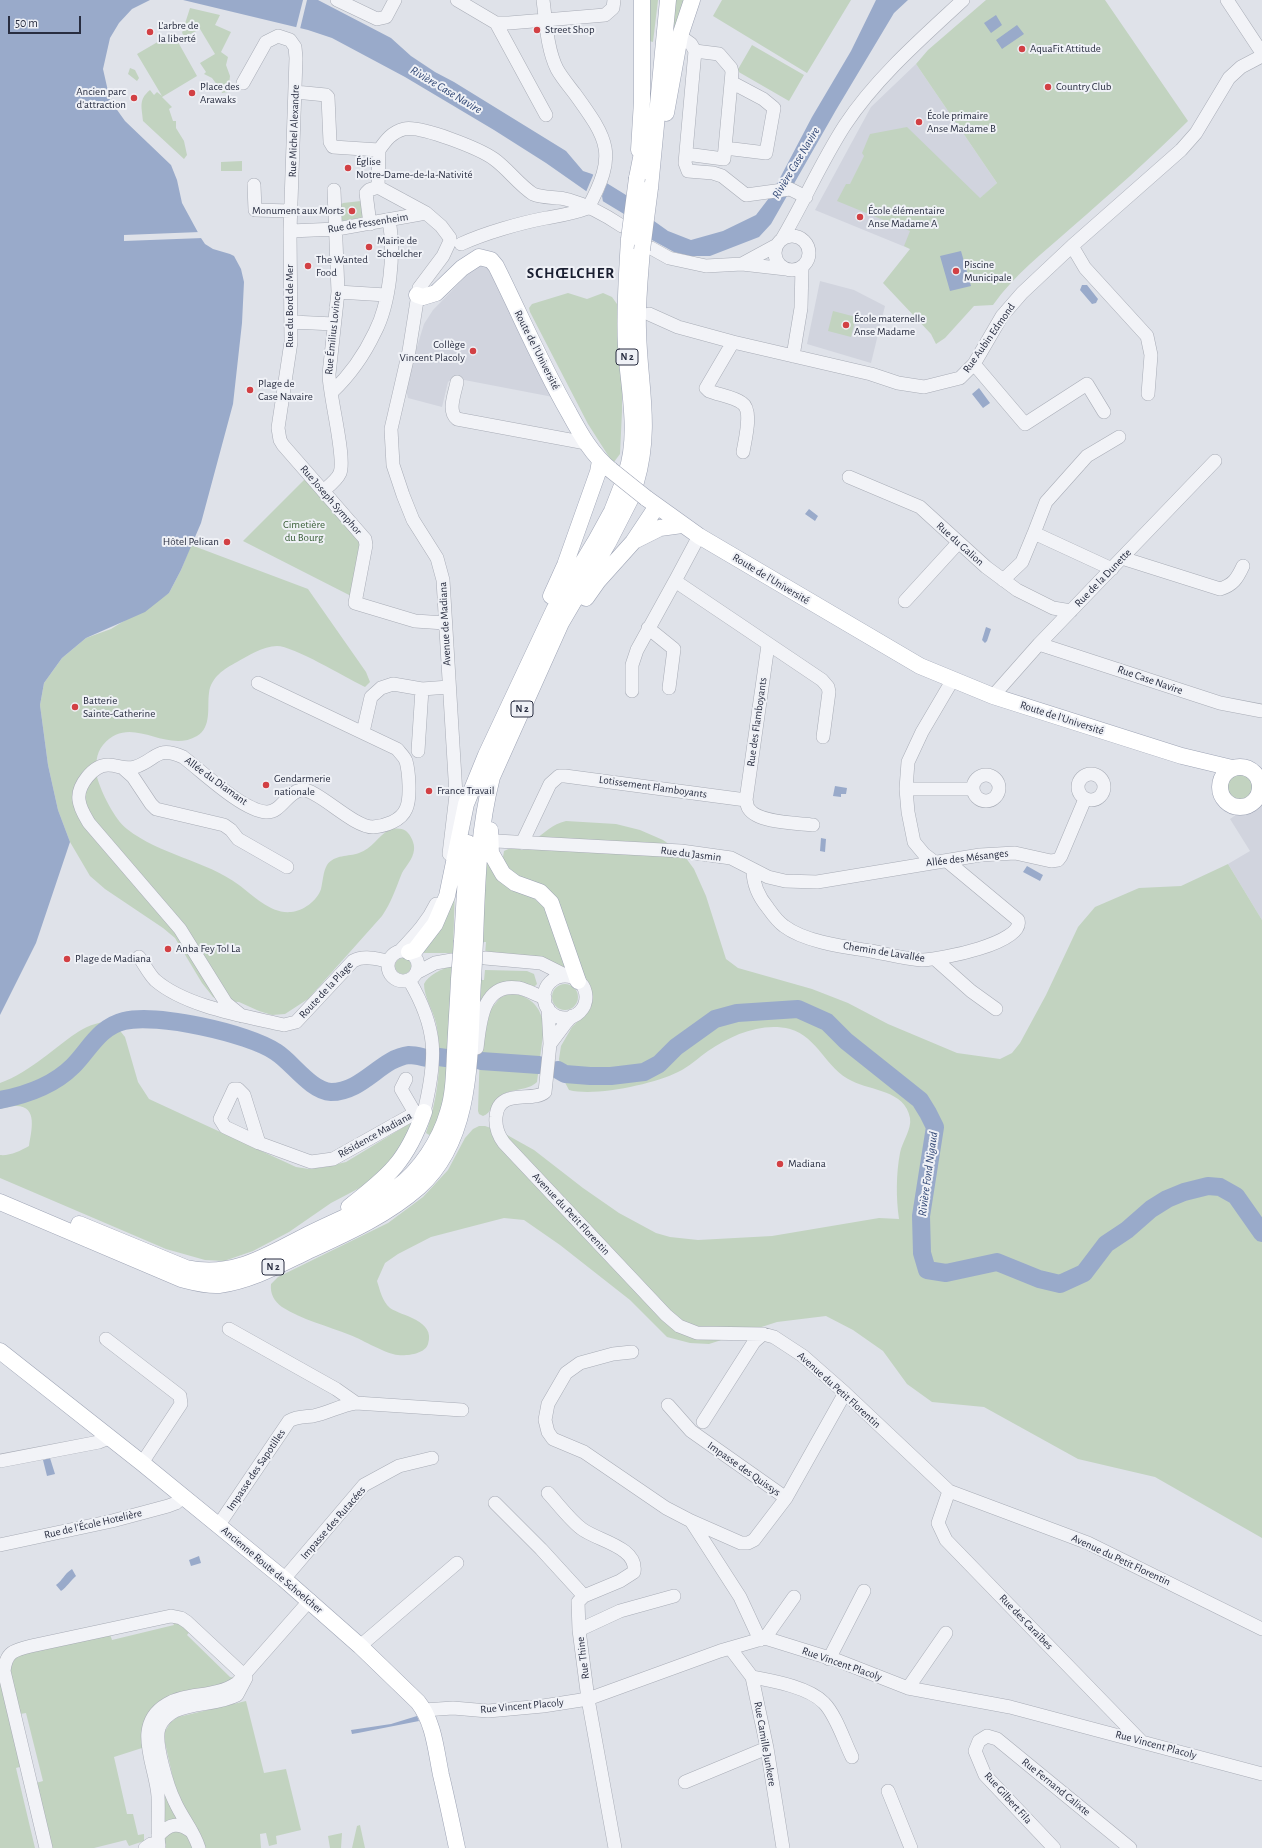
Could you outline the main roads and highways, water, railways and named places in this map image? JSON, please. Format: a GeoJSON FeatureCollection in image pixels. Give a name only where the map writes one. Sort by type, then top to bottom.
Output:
{"type":"FeatureCollection","features":[{"type":"Feature","properties":{"kind":"main road"},"geometry":{"type":"LineString","coordinates":[[642,0],[642,101],[646,182]]}},
{"type":"Feature","properties":{"kind":"main road","name":"N 2"},"geometry":{"type":"LineString","coordinates":[[0,1202],[181,1279],[208,1285],[219,1285],[257,1275],[351,1231],[402,1201],[425,1181],[442,1159],[462,1111],[467,1047],[466,980],[468,941],[468,839],[473,802],[486,755],[544,658],[560,623],[608,543],[636,491],[641,464],[645,412],[638,330],[638,292],[647,249],[646,182],[648,123],[663,0]]}},
{"type":"Feature","properties":{"kind":"main road","name":"N 2"},"geometry":{"type":"LineString","coordinates":[[468,941],[485,804],[492,778],[520,698],[554,610],[605,524],[636,491],[631,444],[632,419],[626,331],[626,232],[646,182],[668,0]]}},
{"type":"Feature","properties":{"kind":"main road"},"geometry":{"type":"LineString","coordinates":[[646,182],[661,139],[680,36],[692,1]]}},
{"type":"Feature","properties":{"kind":"main road","name":"Route de l'Université"},"geometry":{"type":"LineString","coordinates":[[417,295],[423,297],[436,293],[462,268],[479,257],[491,260],[496,266],[531,342],[586,443],[605,466],[682,525],[920,666],[952,681],[993,696],[1182,756],[1232,768],[1242,767],[1260,780],[1257,798],[1254,802],[1246,806],[1236,807],[1222,797],[1220,786],[1221,780],[1206,768],[1182,756]]}},
{"type":"Feature","properties":{"kind":"main road"},"geometry":{"type":"LineString","coordinates":[[572,978],[550,903],[540,892],[516,883],[504,874],[494,861],[490,845],[495,798],[533,639],[565,565],[598,472],[605,466]]}},
{"type":"Feature","properties":{"kind":"main road"},"geometry":{"type":"LineString","coordinates":[[632,542],[636,491]]}},
{"type":"Feature","properties":{"kind":"main road"},"geometry":{"type":"LineString","coordinates":[[544,658],[598,581],[632,542],[660,528],[682,525]]}},
{"type":"Feature","properties":{"kind":"main road"},"geometry":{"type":"LineString","coordinates":[[408,953],[415,950],[435,924],[443,908],[451,882],[466,804],[486,755]]}},
{"type":"Feature","properties":{"kind":"main road"},"geometry":{"type":"LineString","coordinates":[[1221,780],[1223,775],[1232,768]]}},
{"type":"Feature","properties":{"kind":"main road","name":"N 2"},"geometry":{"type":"LineString","coordinates":[[0,1190],[186,1268],[202,1272],[223,1271],[240,1267],[376,1202],[397,1188],[417,1168],[432,1148],[444,1124],[452,1098],[465,1075]]}},
{"type":"Feature","properties":{"kind":"main road"},"geometry":{"type":"LineString","coordinates":[[319,1229],[379,1184],[394,1169],[413,1141],[420,1112]]}},
{"type":"Feature","properties":{"kind":"main road","name":"Ancienne Route de Schoelcher"},"geometry":{"type":"LineString","coordinates":[[0,1351],[142,1463],[310,1600],[360,1646],[424,1710],[435,1744],[457,1848]]}},
{"type":"Feature","properties":{"kind":"water"},"geometry":{"type":"Polygon","coordinates":[[[0,0],[150,0],[132,9],[119,23],[110,38],[103,69],[110,100],[125,121],[171,165],[177,180],[182,203],[201,238],[205,244],[213,249],[234,256],[241,269],[244,282],[242,323],[233,404],[201,523],[181,570],[169,593],[145,612],[86,638],[62,658],[44,683],[40,705],[48,765],[58,810],[70,842],[36,943],[0,1015],[0,0]]]}},
{"type":"Feature","properties":{"kind":"water","name":"Rivière Case Navire"},"geometry":{"type":"Polygon","coordinates":[[[183,0],[318,0],[391,38],[411,56],[435,72],[454,82],[566,151],[583,171],[592,174],[626,195],[654,221],[668,231],[691,240],[723,231],[756,215],[769,198],[812,117],[851,51],[876,0],[908,0],[894,13],[836,110],[771,224],[759,237],[710,256],[690,256],[674,252],[652,240],[624,214],[586,191],[546,163],[494,130],[405,77],[332,38],[308,30],[183,0]]]}},
{"type":"Feature","properties":{"kind":"water"},"geometry":{"type":"Polygon","coordinates":[[[996,15],[1002,25],[991,33],[984,23],[996,15]]]}},
{"type":"Feature","properties":{"kind":"water"},"geometry":{"type":"Polygon","coordinates":[[[1017,25],[1024,34],[1002,49],[996,40],[1017,25]]]}},
{"type":"Feature","properties":{"kind":"water","name":"Piscine Municipale"},"geometry":{"type":"Polygon","coordinates":[[[961,251],[971,286],[950,291],[940,256],[961,251]]]}},
{"type":"Feature","properties":{"kind":"water"},"geometry":{"type":"Polygon","coordinates":[[[1082,285],[1087,285],[1098,299],[1096,303],[1092,304],[1080,290],[1082,285]]]}},
{"type":"Feature","properties":{"kind":"water"},"geometry":{"type":"Polygon","coordinates":[[[979,388],[990,403],[983,408],[972,394],[979,388]]]}},
{"type":"Feature","properties":{"kind":"water"},"geometry":{"type":"Polygon","coordinates":[[[809,509],[818,516],[815,521],[805,514],[809,509]]]}},
{"type":"Feature","properties":{"kind":"water"},"geometry":{"type":"Polygon","coordinates":[[[986,627],[991,629],[985,643],[982,640],[986,627]]]}},
{"type":"Feature","properties":{"kind":"water"},"geometry":{"type":"Polygon","coordinates":[[[835,786],[847,788],[846,794],[841,794],[841,797],[833,796],[835,786]]]}},
{"type":"Feature","properties":{"kind":"water"},"geometry":{"type":"Polygon","coordinates":[[[821,838],[826,839],[825,852],[820,851],[821,838]]]}},
{"type":"Feature","properties":{"kind":"water"},"geometry":{"type":"Polygon","coordinates":[[[1027,866],[1043,875],[1040,881],[1023,872],[1027,866]]]}},
{"type":"Feature","properties":{"kind":"water"},"geometry":{"type":"Polygon","coordinates":[[[50,1458],[55,1474],[47,1476],[43,1460],[50,1458]]]}},
{"type":"Feature","properties":{"kind":"water"},"geometry":{"type":"Polygon","coordinates":[[[199,1556],[201,1563],[191,1566],[189,1560],[199,1556]]]}},
{"type":"Feature","properties":{"kind":"water"},"geometry":{"type":"Polygon","coordinates":[[[72,1569],[76,1576],[61,1591],[56,1585],[72,1569]]]}},
{"type":"Feature","properties":{"kind":"water"},"geometry":{"type":"Polygon","coordinates":[[[417,1716],[419,1721],[352,1734],[351,1730],[391,1724],[417,1716]]]}},
{"type":"Feature","properties":{"kind":"waterway","name":"Rivière Fond Nigaud"},"geometry":{"type":"LineString","coordinates":[[558,1070],[565,1074],[590,1076],[611,1076],[644,1072],[659,1064],[676,1047],[715,1019],[737,1013],[798,1009],[827,1022],[846,1041],[920,1100],[935,1127],[921,1216],[922,1253],[927,1270],[946,1273],[997,1262],[1039,1279],[1060,1284],[1084,1273],[1106,1244],[1127,1230],[1151,1209],[1167,1199],[1184,1192],[1208,1186],[1220,1187],[1236,1196],[1262,1233]]}},
{"type":"Feature","properties":{"kind":"waterway","name":"Rivière Fond Nigaud"},"geometry":{"type":"LineString","coordinates":[[0,1100],[30,1092],[57,1079],[73,1066],[95,1040],[108,1028],[124,1021],[139,1019],[179,1022],[202,1026],[245,1038],[276,1052],[309,1082],[316,1087],[331,1092],[342,1091],[353,1087],[399,1057],[409,1055],[427,1058]]}},
{"type":"Feature","properties":{"kind":"waterway","name":"Rivière Fond Nigaud"},"geometry":{"type":"LineString","coordinates":[[439,1057],[446,1058]]}},
{"type":"Feature","properties":{"kind":"waterway","name":"Rivière Fond Nigaud"},"geometry":{"type":"LineString","coordinates":[[481,1061],[539,1065]]}},
{"type":"Feature","properties":{"kind":"place","name":"Street Shop"},"geometry":{"type":"Point","coordinates":[537,30]}},
{"type":"Feature","properties":{"kind":"place","name":"L’arbre de la liberté"},"geometry":{"type":"Point","coordinates":[150,32]}},
{"type":"Feature","properties":{"kind":"place","name":"AquaFit Attitude"},"geometry":{"type":"Point","coordinates":[1022,49]}},
{"type":"Feature","properties":{"kind":"place","name":"Country Club"},"geometry":{"type":"Point","coordinates":[1048,87]}},
{"type":"Feature","properties":{"kind":"place","name":"Place des Arawaks"},"geometry":{"type":"Point","coordinates":[192,93]}},
{"type":"Feature","properties":{"kind":"place","name":"Ancien parc d'attraction"},"geometry":{"type":"Point","coordinates":[134,98]}},
{"type":"Feature","properties":{"kind":"place","name":"École primaire Anse Madame B"},"geometry":{"type":"Point","coordinates":[919,122]}},
{"type":"Feature","properties":{"kind":"place","name":"Église Notre-Dame-de-la-Nativité"},"geometry":{"type":"Point","coordinates":[348,168]}},
{"type":"Feature","properties":{"kind":"place","name":"Monument aux Morts"},"geometry":{"type":"Point","coordinates":[352,211]}},
{"type":"Feature","properties":{"kind":"place","name":"École élémentaire Anse Madame A"},"geometry":{"type":"Point","coordinates":[860,217]}},
{"type":"Feature","properties":{"kind":"place","name":"Mairie de Schœlcher"},"geometry":{"type":"Point","coordinates":[369,247]}},
{"type":"Feature","properties":{"kind":"place","name":"The Wanted Food"},"geometry":{"type":"Point","coordinates":[308,266]}},
{"type":"Feature","properties":{"kind":"place","name":"Piscine Municipale"},"geometry":{"type":"Point","coordinates":[956,271]}},
{"type":"Feature","properties":{"kind":"place","name":"École maternelle Anse Madame"},"geometry":{"type":"Point","coordinates":[846,325]}},
{"type":"Feature","properties":{"kind":"place","name":"Collège Vincent Placoly"},"geometry":{"type":"Point","coordinates":[473,351]}},
{"type":"Feature","properties":{"kind":"place","name":"Plage de Case Navaire"},"geometry":{"type":"Point","coordinates":[250,390]}},
{"type":"Feature","properties":{"kind":"place","name":"Hôtel Pelican"},"geometry":{"type":"Point","coordinates":[227,542]}},
{"type":"Feature","properties":{"kind":"place","name":"Batterie Sainte-Catherine"},"geometry":{"type":"Point","coordinates":[75,707]}},
{"type":"Feature","properties":{"kind":"place","name":"Gendarmerie nationale"},"geometry":{"type":"Point","coordinates":[266,785]}},
{"type":"Feature","properties":{"kind":"place","name":"France Travail"},"geometry":{"type":"Point","coordinates":[429,791]}},
{"type":"Feature","properties":{"kind":"place","name":"Anba Fey Tol La"},"geometry":{"type":"Point","coordinates":[168,949]}},
{"type":"Feature","properties":{"kind":"place","name":"Plage de Madiana"},"geometry":{"type":"Point","coordinates":[67,959]}},
{"type":"Feature","properties":{"kind":"place","name":"Madiana"},"geometry":{"type":"Point","coordinates":[780,1164]}},
{"type":"Feature","properties":{"kind":"district","name":"SCHŒLCHER"},"geometry":{"type":"Point","coordinates":[571,273]}},
{"type":"Feature","properties":{"kind":"park label","name":"Cimetière du Bourg"},"geometry":{"type":"Point","coordinates":[304,531]}}]}
